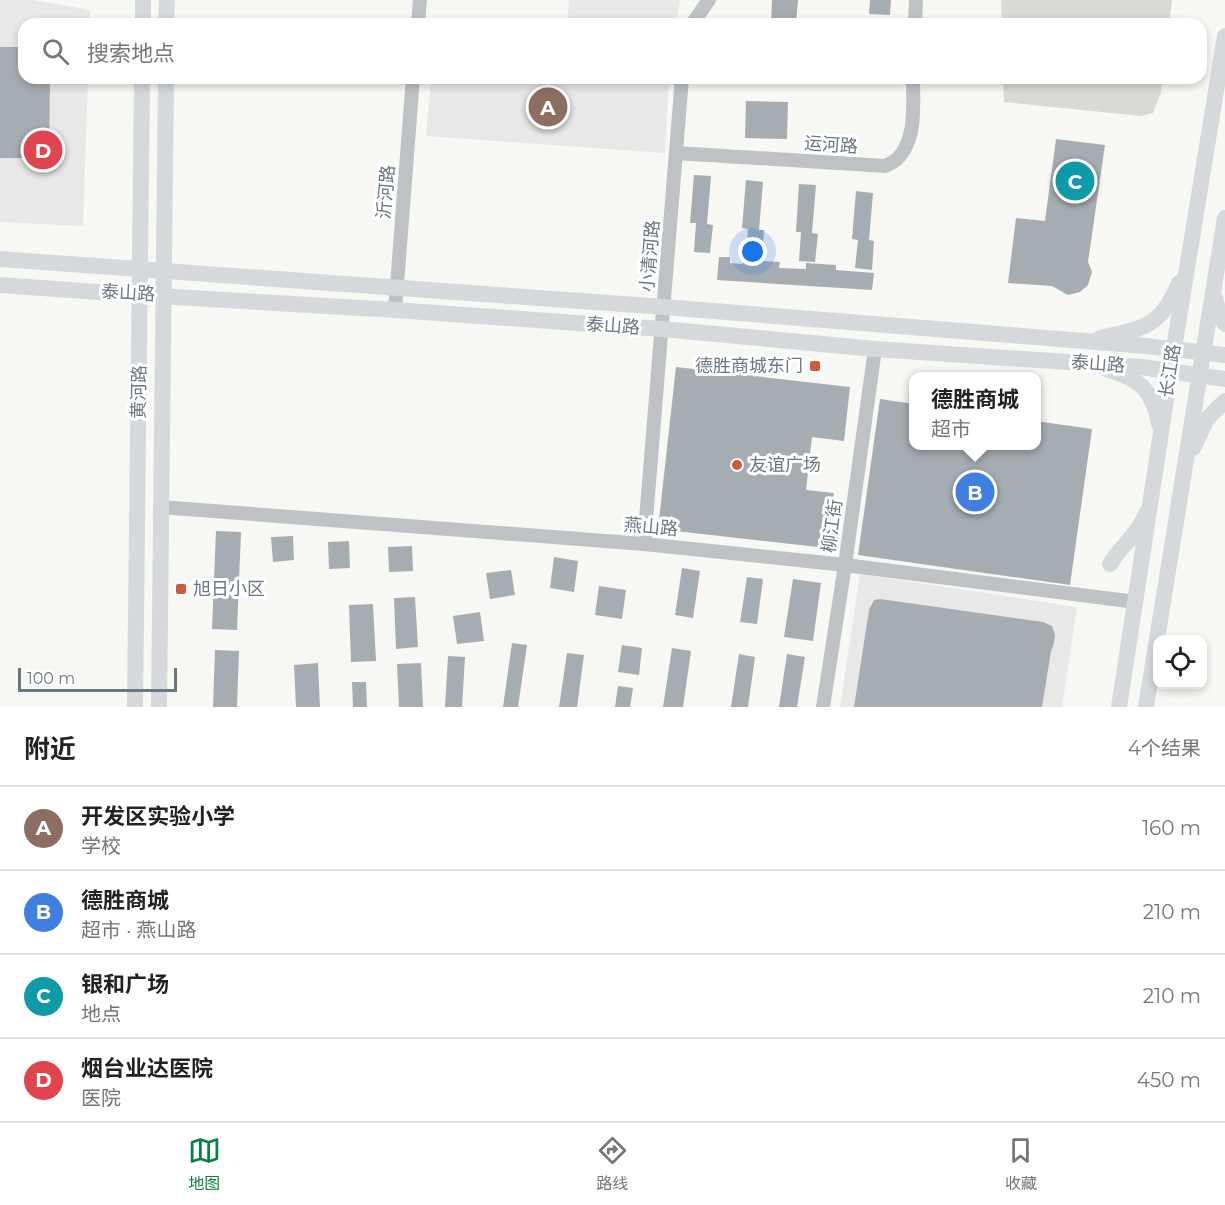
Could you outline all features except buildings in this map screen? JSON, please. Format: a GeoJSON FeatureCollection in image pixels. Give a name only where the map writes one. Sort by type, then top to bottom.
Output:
{"type":"FeatureCollection","features":[{"type":"Feature","properties":{"kind":"main road"},"geometry":{"type":"LineString","coordinates":[[143,0],[143,18]]}},
{"type":"Feature","properties":{"kind":"main road"},"geometry":{"type":"LineString","coordinates":[[166,18],[167,0]]}},
{"type":"Feature","properties":{"kind":"main road","name":"长江路"},"geometry":{"type":"LineString","coordinates":[[1119,707],[1170,370],[1225,36]]}},
{"type":"Feature","properties":{"kind":"main road","name":"黄河路"},"geometry":{"type":"LineString","coordinates":[[135,707],[142,84]]}},
{"type":"Feature","properties":{"kind":"main road","name":"黄河路"},"geometry":{"type":"LineString","coordinates":[[159,707],[166,84]]}},
{"type":"Feature","properties":{"kind":"main road","name":"长江路"},"geometry":{"type":"LineString","coordinates":[[1146,707],[1225,218]]}},
{"type":"Feature","properties":{"kind":"main road"},"geometry":{"type":"LineString","coordinates":[[1084,342],[1137,329],[1154,322],[1172,300],[1191,248]]}},
{"type":"Feature","properties":{"kind":"main road","name":"泰山路"},"geometry":{"type":"LineString","coordinates":[[0,259],[664,307],[1174,348],[1225,355]]}},
{"type":"Feature","properties":{"kind":"main road"},"geometry":{"type":"LineString","coordinates":[[1215,282],[1218,314],[1225,324]]}},
{"type":"Feature","properties":{"kind":"main road","name":"泰山路"},"geometry":{"type":"LineString","coordinates":[[0,285],[662,329],[875,349],[1170,370],[1225,379]]}},
{"type":"Feature","properties":{"kind":"main road"},"geometry":{"type":"LineString","coordinates":[[1082,363],[1114,372],[1145,389],[1156,406],[1160,438]]}},
{"type":"Feature","properties":{"kind":"main road"},"geometry":{"type":"LineString","coordinates":[[1185,465],[1207,419],[1225,401]]}},
{"type":"Feature","properties":{"kind":"main road"},"geometry":{"type":"LineString","coordinates":[[1110,564],[1119,549],[1143,522],[1150,505]]}},
{"type":"Feature","properties":{"kind":"street"},"geometry":{"type":"LineString","coordinates":[[418,18],[420,0]]}},
{"type":"Feature","properties":{"kind":"street"},"geometry":{"type":"LineString","coordinates":[[696,18],[709,0]]}},
{"type":"Feature","properties":{"kind":"street"},"geometry":{"type":"LineString","coordinates":[[915,18],[916,0]]}},
{"type":"Feature","properties":{"kind":"street","name":"沂河路"},"geometry":{"type":"LineString","coordinates":[[395,310],[413,84]]}},
{"type":"Feature","properties":{"kind":"street","name":"小清河路"},"geometry":{"type":"LineString","coordinates":[[644,544],[682,84]]}},
{"type":"Feature","properties":{"kind":"street","name":"运河路"},"geometry":{"type":"LineString","coordinates":[[676,153],[885,166],[897,160],[908,144],[912,118],[913,84]]}},
{"type":"Feature","properties":{"kind":"street","name":"柳江街"},"geometry":{"type":"LineString","coordinates":[[823,707],[875,349]]}},
{"type":"Feature","properties":{"kind":"street","name":"燕山路"},"geometry":{"type":"LineString","coordinates":[[160,507],[644,544],[845,565],[1136,602]]}},
{"type":"Feature","properties":{"kind":"shaded area"},"geometry":{"type":"Polygon","coordinates":[[[0,0],[33,0],[90,10],[90,18],[18,18],[18,84],[88,84],[83,226],[0,222],[0,0]]]}},
{"type":"Feature","properties":{"kind":"shaded area"},"geometry":{"type":"Polygon","coordinates":[[[569,0],[680,0],[677,18],[568,18],[569,0]]]}},
{"type":"Feature","properties":{"kind":"shaded area"},"geometry":{"type":"Polygon","coordinates":[[[1001,0],[1172,0],[1170,18],[1002,18],[1001,0]]]}},
{"type":"Feature","properties":{"kind":"shaded area"},"geometry":{"type":"Polygon","coordinates":[[[430,84],[669,84],[665,153],[426,136],[430,84]]]}},
{"type":"Feature","properties":{"kind":"shaded area"},"geometry":{"type":"Polygon","coordinates":[[[1003,84],[1162,84],[1153,113],[1141,116],[1004,102],[1003,84]]]}},
{"type":"Feature","properties":{"kind":"shaded area"},"geometry":{"type":"Polygon","coordinates":[[[860,574],[1077,607],[1062,707],[840,707],[860,574]]]}},
{"type":"Feature","properties":{"kind":"place","name":"开发区实验小学"},"geometry":{"type":"Point","coordinates":[548,107]}},
{"type":"Feature","properties":{"kind":"place","name":"烟台业达医院"},"geometry":{"type":"Point","coordinates":[43,150]}},
{"type":"Feature","properties":{"kind":"place","name":"银和广场"},"geometry":{"type":"Point","coordinates":[1075,181]}},
{"type":"Feature","properties":{"kind":"place","name":"德胜商城东门"},"geometry":{"type":"Point","coordinates":[815,366]}},
{"type":"Feature","properties":{"kind":"place","name":"友谊广场"},"geometry":{"type":"Point","coordinates":[737,465]}},
{"type":"Feature","properties":{"kind":"place","name":"德胜商城"},"geometry":{"type":"Point","coordinates":[975,492]}},
{"type":"Feature","properties":{"kind":"place","name":"旭日小区"},"geometry":{"type":"Point","coordinates":[181,589]}}]}
